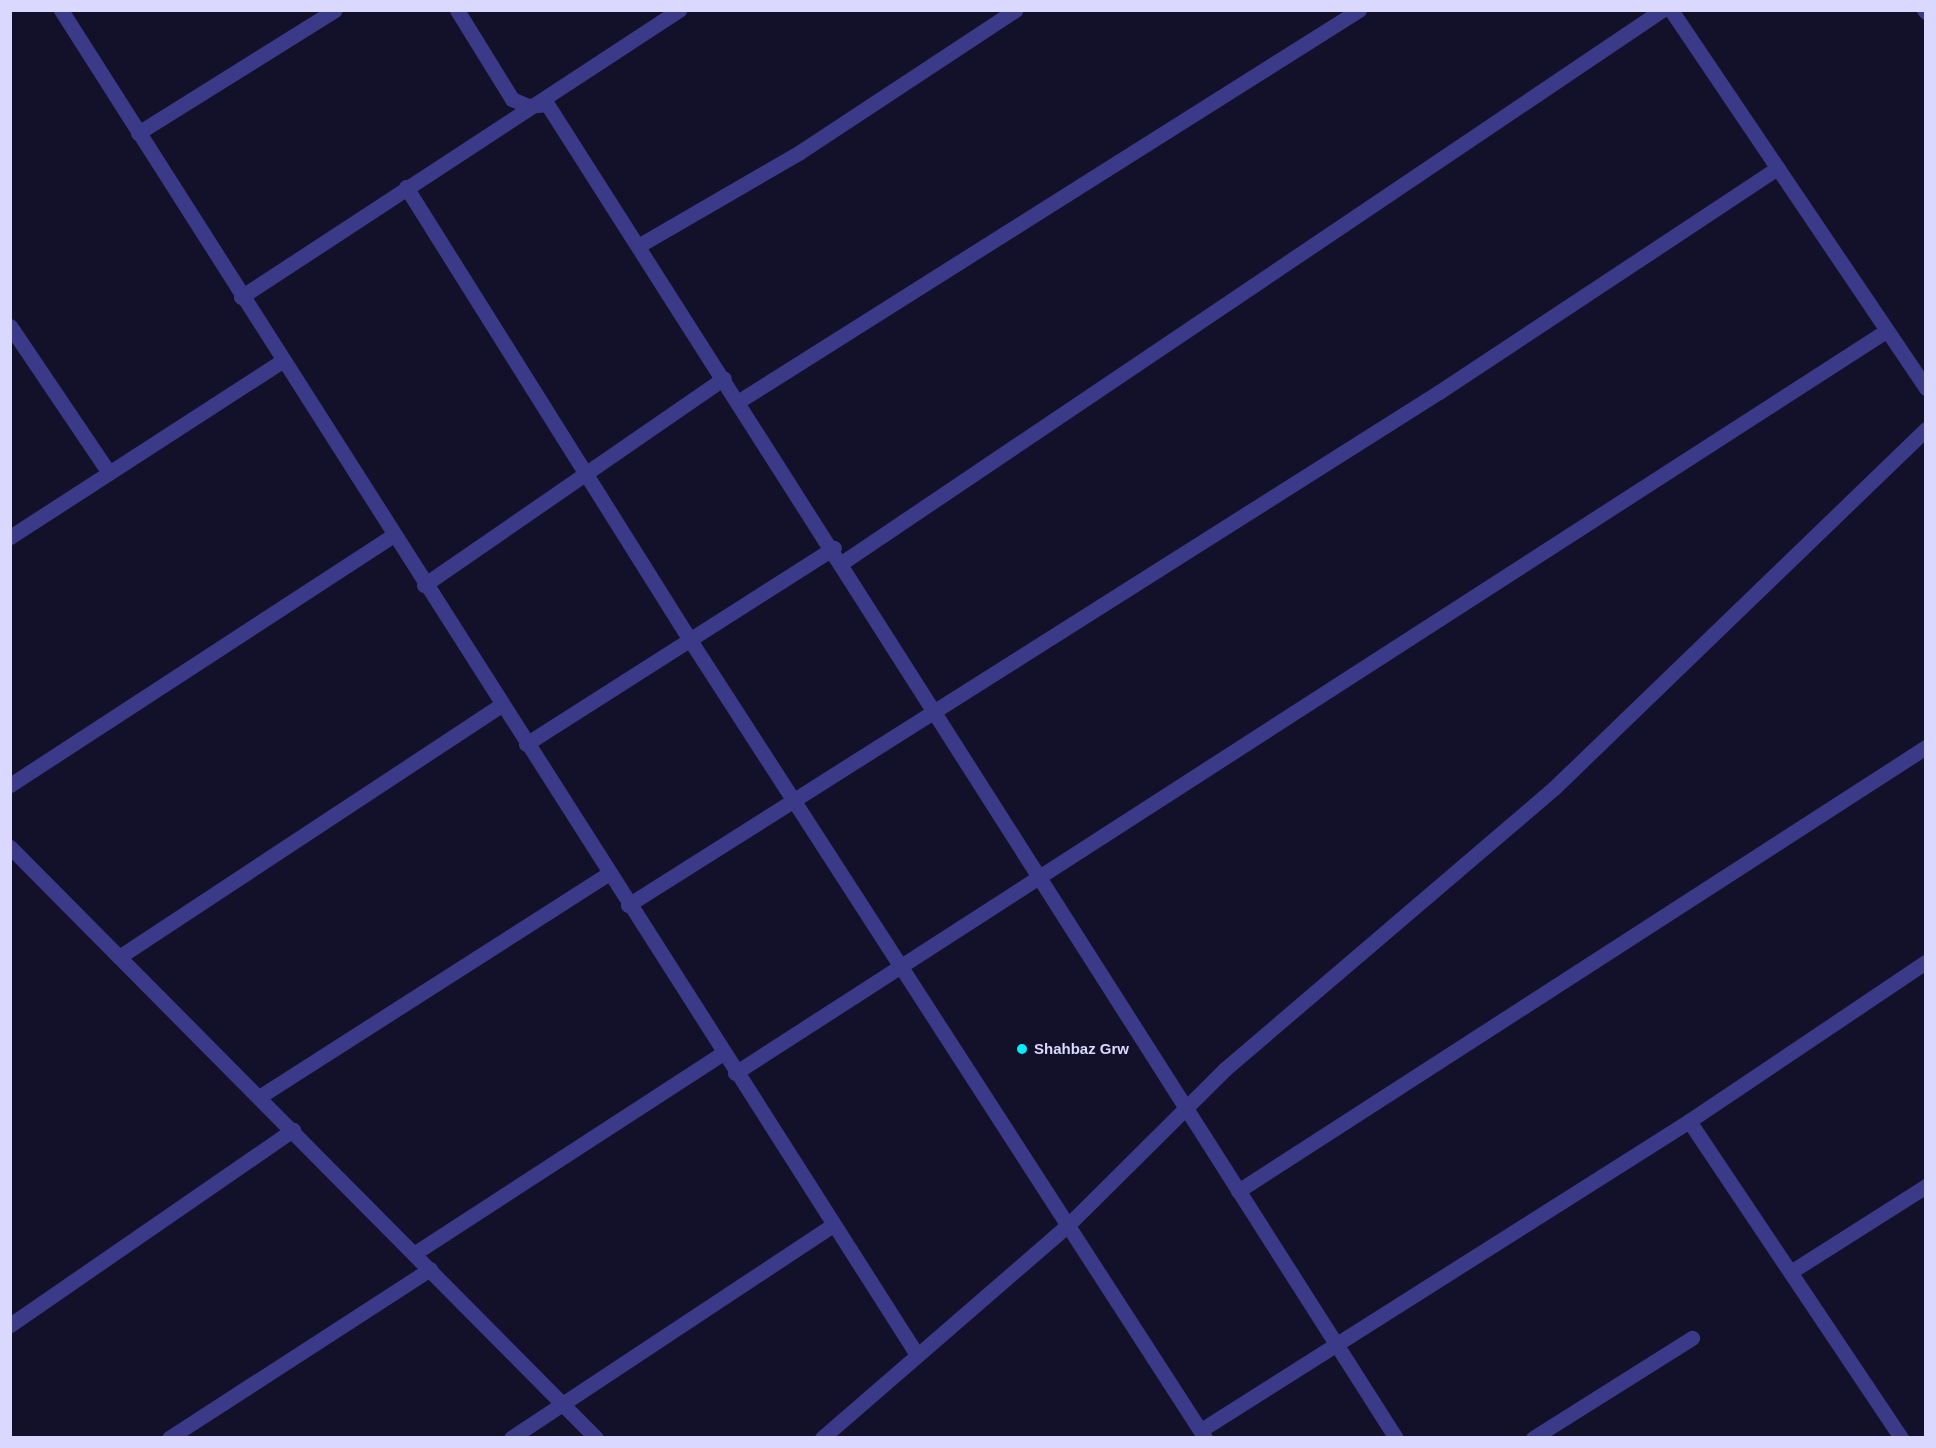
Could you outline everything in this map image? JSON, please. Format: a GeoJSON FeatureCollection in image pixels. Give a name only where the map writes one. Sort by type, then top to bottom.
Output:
{"type":"FeatureCollection","features":[{"type":"Feature","properties":{"kind":"street"},"geometry":{"type":"LineString","coordinates":[[61,10],[424,585],[916,1353]]}},
{"type":"Feature","properties":{"kind":"street"},"geometry":{"type":"LineString","coordinates":[[138,133],[335,10]]}},
{"type":"Feature","properties":{"kind":"street"},"geometry":{"type":"LineString","coordinates":[[457,10],[512,99],[528,106],[547,104],[939,712],[1037,873],[1188,1106],[1334,1343],[1396,1437]]}},
{"type":"Feature","properties":{"kind":"street"},"geometry":{"type":"LineString","coordinates":[[241,297],[528,106],[679,10]]}},
{"type":"Feature","properties":{"kind":"street"},"geometry":{"type":"LineString","coordinates":[[638,246],[800,152],[1015,10]]}},
{"type":"Feature","properties":{"kind":"street"},"geometry":{"type":"LineString","coordinates":[[739,401],[1359,10]]}},
{"type":"Feature","properties":{"kind":"street"},"geometry":{"type":"LineString","coordinates":[[843,562],[1662,10]]}},
{"type":"Feature","properties":{"kind":"street"},"geometry":{"type":"LineString","coordinates":[[1671,10],[1926,388]]}},
{"type":"Feature","properties":{"kind":"street"},"geometry":{"type":"LineString","coordinates":[[628,905],[939,712],[1778,168]]}},
{"type":"Feature","properties":{"kind":"street"},"geometry":{"type":"LineString","coordinates":[[406,187],[690,640],[1066,1227],[1203,1434],[1334,1343],[1689,1121],[1926,962]]}},
{"type":"Feature","properties":{"kind":"street"},"geometry":{"type":"LineString","coordinates":[[10,326],[109,473]]}},
{"type":"Feature","properties":{"kind":"street"},"geometry":{"type":"LineString","coordinates":[[735,1072],[1037,873],[1886,330]]}},
{"type":"Feature","properties":{"kind":"street"},"geometry":{"type":"LineString","coordinates":[[10,537],[282,361]]}},
{"type":"Feature","properties":{"kind":"street"},"geometry":{"type":"LineString","coordinates":[[424,585],[587,475],[724,378]]}},
{"type":"Feature","properties":{"kind":"street"},"geometry":{"type":"LineString","coordinates":[[822,1437],[916,1353],[1066,1227],[1188,1106],[1546,795],[1926,429]]}},
{"type":"Feature","properties":{"kind":"street"},"geometry":{"type":"LineString","coordinates":[[10,785],[393,535]]}},
{"type":"Feature","properties":{"kind":"street"},"geometry":{"type":"LineString","coordinates":[[526,744],[834,548]]}},
{"type":"Feature","properties":{"kind":"street"},"geometry":{"type":"LineString","coordinates":[[119,957],[501,705]]}},
{"type":"Feature","properties":{"kind":"street"},"geometry":{"type":"LineString","coordinates":[[1239,1191],[1926,747]]}},
{"type":"Feature","properties":{"kind":"street"},"geometry":{"type":"LineString","coordinates":[[10,847],[596,1437]]}},
{"type":"Feature","properties":{"kind":"street"},"geometry":{"type":"LineString","coordinates":[[260,1097],[608,874]]}},
{"type":"Feature","properties":{"kind":"street"},"geometry":{"type":"LineString","coordinates":[[415,1253],[723,1053]]}},
{"type":"Feature","properties":{"kind":"street"},"geometry":{"type":"LineString","coordinates":[[1689,1121],[1792,1271],[1901,1437]]}},
{"type":"Feature","properties":{"kind":"street"},"geometry":{"type":"LineString","coordinates":[[10,1325],[293,1130]]}},
{"type":"Feature","properties":{"kind":"street"},"geometry":{"type":"LineString","coordinates":[[1792,1271],[1926,1186]]}},
{"type":"Feature","properties":{"kind":"street"},"geometry":{"type":"LineString","coordinates":[[510,1437],[833,1225]]}},
{"type":"Feature","properties":{"kind":"street"},"geometry":{"type":"LineString","coordinates":[[169,1437],[430,1269]]}},
{"type":"Feature","properties":{"kind":"street"},"geometry":{"type":"LineString","coordinates":[[1533,1437],[1692,1338]]}},
{"type":"Feature","properties":{"kind":"place","name":"Shahbaz Grw"},"geometry":{"type":"Point","coordinates":[1022,1049]}}]}
